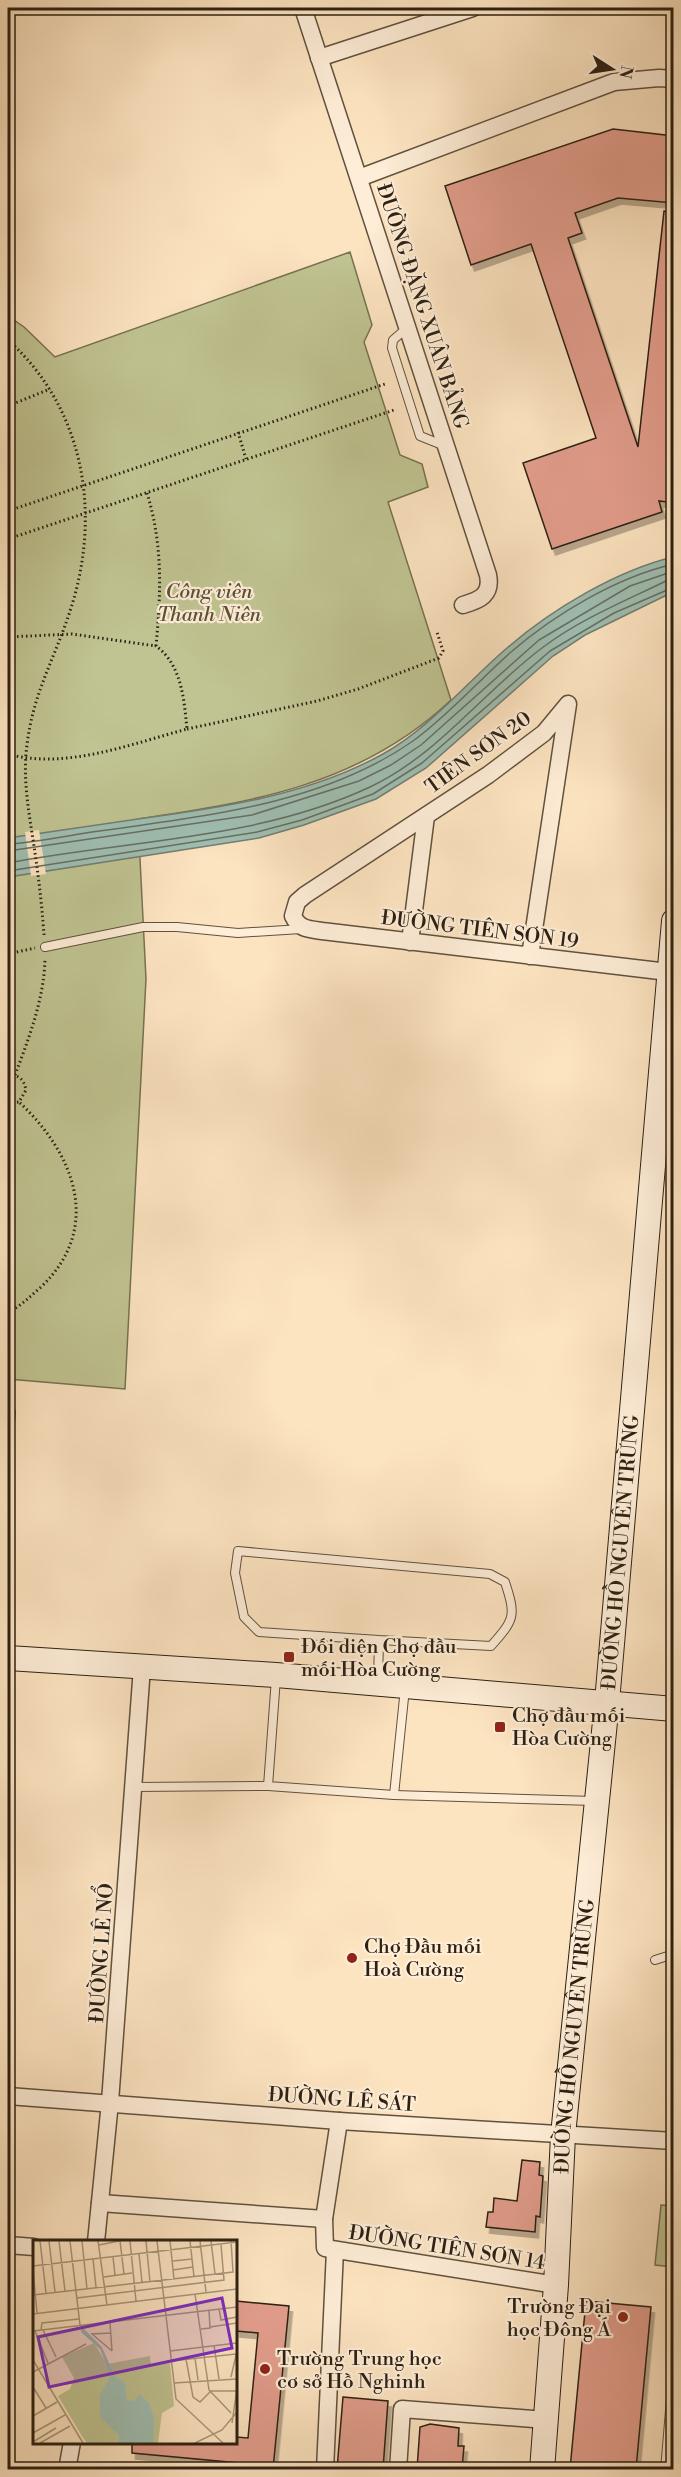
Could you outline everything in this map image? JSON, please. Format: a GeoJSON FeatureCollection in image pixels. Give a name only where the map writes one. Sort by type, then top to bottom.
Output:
{"type":"FeatureCollection","features":[{"type":"Feature","properties":{"kind":"street","name":"ĐƯỜNG ĐẶNG XUÂN BẢNG"},"geometry":{"type":"LineString","coordinates":[[303,8],[489,580],[488,590],[482,598],[463,605]]}},
{"type":"Feature","properties":{"kind":"street"},"geometry":{"type":"LineString","coordinates":[[319,58],[473,8]]}},
{"type":"Feature","properties":{"kind":"street"},"geometry":{"type":"LineString","coordinates":[[358,178],[614,82],[674,79]]}},
{"type":"Feature","properties":{"kind":"street","name":"TIÊN SƠN 20"},"geometry":{"type":"LineString","coordinates":[[305,929],[297,924],[293,916],[297,902],[489,775],[544,733],[568,704],[530,956]]}},
{"type":"Feature","properties":{"kind":"street"},"geometry":{"type":"LineString","coordinates":[[410,942],[426,816]]}},
{"type":"Feature","properties":{"kind":"street","name":"ĐƯỜNG HỒ NGUYÊN TRỪNG"},"geometry":{"type":"LineString","coordinates":[[542,2469],[556,2285],[563,2134],[607,1702],[674,921]]}},
{"type":"Feature","properties":{"kind":"street","name":"ĐƯỜNG TIÊN SƠN 19"},"geometry":{"type":"LineString","coordinates":[[305,929],[668,972]]}},
{"type":"Feature","properties":{"kind":"street"},"geometry":{"type":"LineString","coordinates":[[8,1658],[276,1675],[674,1709]]}},
{"type":"Feature","properties":{"kind":"street","name":"ĐƯỜNG LÊ NỔ"},"geometry":{"type":"LineString","coordinates":[[96,2240],[110,2102],[142,1666]]}},
{"type":"Feature","properties":{"kind":"street","name":"ĐƯỜNG LÊ SÁT"},"geometry":{"type":"LineString","coordinates":[[8,2096],[339,2121],[674,2141]]}},
{"type":"Feature","properties":{"kind":"street","name":"ĐƯỜNG TIÊN SƠN 14"},"geometry":{"type":"LineString","coordinates":[[339,2121],[324,2219],[325,2248],[556,2285]]}},
{"type":"Feature","properties":{"kind":"street","name":"ĐƯỜNG TIÊN SƠN 14"},"geometry":{"type":"LineString","coordinates":[[100,2203],[324,2219]]}},
{"type":"Feature","properties":{"kind":"street"},"geometry":{"type":"LineString","coordinates":[[8,2245],[33,2247]]}},
{"type":"Feature","properties":{"kind":"street"},"geometry":{"type":"LineString","coordinates":[[325,2469],[335,2250]]}},
{"type":"Feature","properties":{"kind":"street"},"geometry":{"type":"LineString","coordinates":[[398,2469],[402,2409],[546,2420]]}},
{"type":"Feature","properties":{"kind":"street"},"geometry":{"type":"LineString","coordinates":[[67,2469],[72,2444]]}},
{"type":"Feature","properties":{"kind":"lane"},"geometry":{"type":"LineString","coordinates":[[45,947],[151,927],[238,933],[305,929]]}},
{"type":"Feature","properties":{"kind":"lane"},"geometry":{"type":"LineString","coordinates":[[8,1444],[11,1412]]}},
{"type":"Feature","properties":{"kind":"lane"},"geometry":{"type":"LineString","coordinates":[[238,1551],[490,1574],[505,1582],[513,1608],[508,1626],[491,1646],[379,1640],[259,1632],[244,1617],[235,1573],[238,1551]]}},
{"type":"Feature","properties":{"kind":"lane"},"geometry":{"type":"LineString","coordinates":[[378,1683],[379,1640]]}},
{"type":"Feature","properties":{"kind":"lane"},"geometry":{"type":"LineString","coordinates":[[268,1786],[276,1675]]}},
{"type":"Feature","properties":{"kind":"lane"},"geometry":{"type":"LineString","coordinates":[[394,1795],[405,1687]]}},
{"type":"Feature","properties":{"kind":"lane"},"geometry":{"type":"LineString","coordinates":[[134,1787],[268,1786],[394,1795],[597,1802]]}},
{"type":"Feature","properties":{"kind":"lane"},"geometry":{"type":"LineString","coordinates":[[655,1960],[674,1954]]}},
{"type":"Feature","properties":{"kind":"lane"},"geometry":{"type":"LineString","coordinates":[[665,2469],[674,2363]]}},
{"type":"Feature","properties":{"kind":"path"},"geometry":{"type":"LineString","coordinates":[[8,340],[36,369],[50,388],[69,425],[81,465],[86,513],[80,572],[71,611],[38,690],[25,758],[45,947],[42,987],[30,1034],[15,1075]]}},
{"type":"Feature","properties":{"kind":"path"},"geometry":{"type":"LineString","coordinates":[[8,511],[385,384]]}},
{"type":"Feature","properties":{"kind":"path"},"geometry":{"type":"LineString","coordinates":[[8,406],[50,388]]}},
{"type":"Feature","properties":{"kind":"path"},"geometry":{"type":"LineString","coordinates":[[8,539],[394,410]]}},
{"type":"Feature","properties":{"kind":"path"},"geometry":{"type":"LineString","coordinates":[[238,432],[246,459]]}},
{"type":"Feature","properties":{"kind":"path"},"geometry":{"type":"LineString","coordinates":[[147,493],[156,521],[160,549],[161,592],[156,646]]}},
{"type":"Feature","properties":{"kind":"path"},"geometry":{"type":"LineString","coordinates":[[8,754],[25,758],[61,758],[94,753],[187,729],[318,701],[439,658],[443,651],[437,632]]}},
{"type":"Feature","properties":{"kind":"path"},"geometry":{"type":"LineString","coordinates":[[8,637],[80,634],[156,646],[170,658],[179,680],[187,729]]}},
{"type":"Feature","properties":{"kind":"path"},"geometry":{"type":"LineString","coordinates":[[8,954],[45,947]]}},
{"type":"Feature","properties":{"kind":"path"},"geometry":{"type":"LineString","coordinates":[[8,1076],[15,1075],[23,1080],[26,1090],[19,1102]]}},
{"type":"Feature","properties":{"kind":"path"},"geometry":{"type":"LineString","coordinates":[[8,1103],[19,1102]]}},
{"type":"Feature","properties":{"kind":"path"},"geometry":{"type":"LineString","coordinates":[[8,1312],[31,1296],[54,1274],[68,1252],[76,1227],[74,1190],[62,1155],[50,1136],[19,1102]]}},
{"type":"Feature","properties":{"kind":"green space","name":"Công viên Thanh Niên"},"geometry":{"type":"Polygon","coordinates":[[[350,252],[372,325],[364,342],[400,455],[422,464],[428,487],[388,502],[451,700],[417,729],[381,752],[305,785],[224,805],[138,819],[146,979],[125,1389],[8,1379],[8,316],[24,327],[55,357],[350,252]]]}},
{"type":"Feature","properties":{"kind":"green space"},"geometry":{"type":"Polygon","coordinates":[[[661,2205],[673,2206],[673,2267],[655,2265],[661,2205]]]}},
{"type":"Feature","properties":{"kind":"water"},"geometry":{"type":"Polygon","coordinates":[[[673,557],[673,592],[585,635],[553,656],[426,768],[376,799],[304,825],[259,838],[8,877],[8,838],[169,815],[264,798],[295,790],[355,768],[383,754],[417,731],[492,661],[544,619],[607,582],[651,563],[673,557]]]}},
{"type":"Feature","properties":{"kind":"pier"},"geometry":{"type":"Polygon","coordinates":[[[39,830],[46,874],[31,876],[25,832],[39,830]]]}},
{"type":"Feature","properties":{"kind":"building"},"geometry":{"type":"Polygon","coordinates":[[[613,129],[674,136],[674,203],[618,198],[575,213],[582,233],[568,238],[638,447],[664,211],[674,212],[674,447],[667,502],[659,501],[662,512],[552,549],[523,463],[596,438],[531,244],[471,265],[445,186],[613,129]]]}},
{"type":"Feature","properties":{"kind":"building"},"geometry":{"type":"Polygon","coordinates":[[[522,2160],[540,2162],[539,2175],[543,2176],[540,2217],[536,2216],[535,2232],[486,2227],[488,2212],[493,2212],[494,2198],[517,2201],[522,2160]]]}},
{"type":"Feature","properties":{"kind":"building"},"geometry":{"type":"Polygon","coordinates":[[[237,2301],[289,2306],[273,2469],[250,2469],[250,2464],[132,2453],[132,2444],[237,2444],[237,2437],[248,2438],[258,2333],[237,2331],[237,2301]]]}},
{"type":"Feature","properties":{"kind":"building"},"geometry":{"type":"Polygon","coordinates":[[[586,2301],[651,2307],[636,2469],[570,2469],[586,2301]]]}},
{"type":"Feature","properties":{"kind":"building"},"geometry":{"type":"Polygon","coordinates":[[[343,2397],[388,2401],[383,2469],[337,2469],[343,2397]]]}},
{"type":"Feature","properties":{"kind":"building"},"geometry":{"type":"Polygon","coordinates":[[[430,2424],[459,2428],[458,2446],[464,2446],[462,2469],[417,2469],[420,2427],[430,2424]]]}},
{"type":"Feature","properties":{"kind":"place","name":"Đối diện Chợ đầu mối Hòa Cường"},"geometry":{"type":"Point","coordinates":[289,1657]}},
{"type":"Feature","properties":{"kind":"place","name":"Chợ đầu mối Hòa Cường"},"geometry":{"type":"Point","coordinates":[500,1727]}},
{"type":"Feature","properties":{"kind":"place","name":"Chợ Đầu mối Hoà Cường"},"geometry":{"type":"Point","coordinates":[352,1958]}},
{"type":"Feature","properties":{"kind":"place","name":"Trường Đại học Đông Á"},"geometry":{"type":"Point","coordinates":[623,2317]}},
{"type":"Feature","properties":{"kind":"place","name":"Trường Trung học cơ sở Hồ Nghinh"},"geometry":{"type":"Point","coordinates":[265,2369]}}]}
